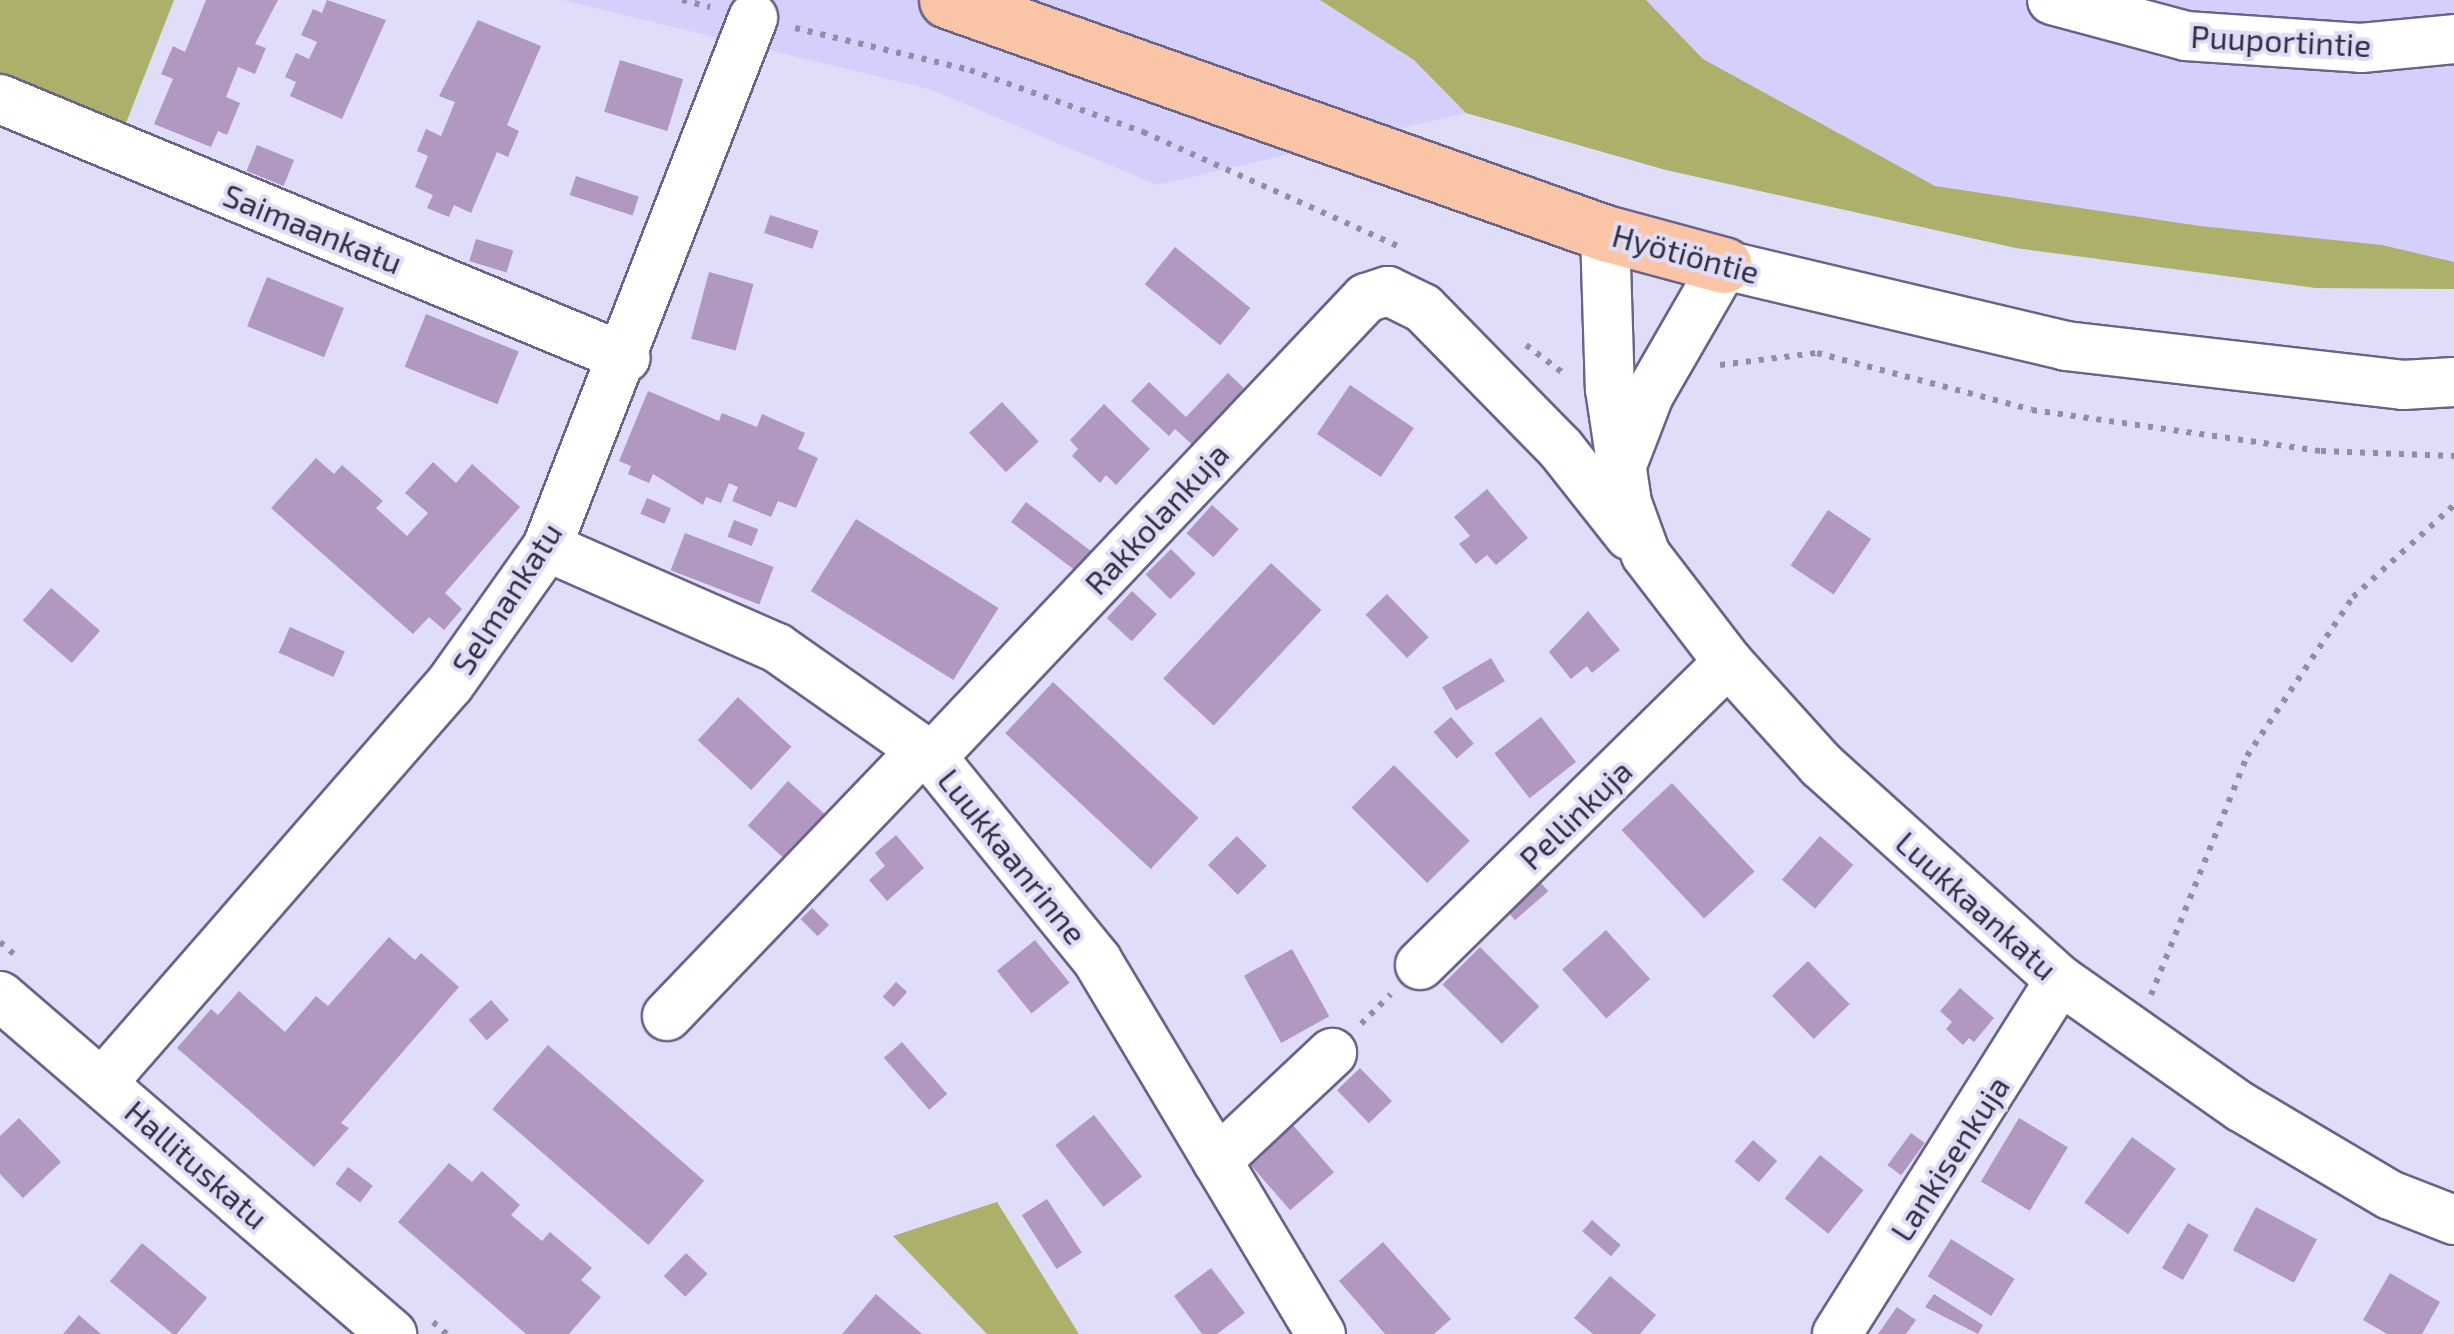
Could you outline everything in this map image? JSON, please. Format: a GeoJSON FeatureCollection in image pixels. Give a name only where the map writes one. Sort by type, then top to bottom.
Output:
{"type":"FeatureCollection","features":[{"type":"Feature","properties":{"kind":"main road","name":"Hyötiöntie"},"geometry":{"type":"LineString","coordinates":[[947,0],[1605,233],[1724,265]]}},
{"type":"Feature","properties":{"kind":"street","name":"Puuportintie"},"geometry":{"type":"LineString","coordinates":[[2052,0],[2186,36],[2360,48],[2454,40]]}},
{"type":"Feature","properties":{"kind":"street","name":"Selmankatu"},"geometry":{"type":"LineString","coordinates":[[102,1084],[450,684],[547,547],[626,358],[753,18]]}},
{"type":"Feature","properties":{"kind":"street","name":"Saimaankatu"},"geometry":{"type":"LineString","coordinates":[[0,99],[626,358]]}},
{"type":"Feature","properties":{"kind":"street","name":"Luukkaankatu"},"geometry":{"type":"LineString","coordinates":[[1605,233],[1610,388],[1621,468],[1646,556],[1728,662],[1821,765],[2060,980],[2126,1028],[2373,1186],[2454,1220]]}},
{"type":"Feature","properties":{"kind":"street"},"geometry":{"type":"LineString","coordinates":[[1621,468],[1649,395],[1724,265]]}},
{"type":"Feature","properties":{"kind":"street","name":"Hyötiöntie"},"geometry":{"type":"LineString","coordinates":[[1724,265],[2066,346],[2403,385],[2454,382]]}},
{"type":"Feature","properties":{"kind":"street"},"geometry":{"type":"LineString","coordinates":[[1401,274],[1423,308],[1561,450],[1646,556]]}},
{"type":"Feature","properties":{"kind":"street","name":"Rakkolankuja"},"geometry":{"type":"LineString","coordinates":[[667,1016],[927,754],[1283,380],[1366,298],[1401,274]]}},
{"type":"Feature","properties":{"kind":"street","name":"Luukkaanrinne"},"geometry":{"type":"LineString","coordinates":[[547,547],[777,648],[927,754],[1098,960],[1321,1334]]}},
{"type":"Feature","properties":{"kind":"street","name":"Pellinkuja"},"geometry":{"type":"LineString","coordinates":[[1420,964],[1728,662]]}},
{"type":"Feature","properties":{"kind":"street","name":"Lankisenkuja"},"geometry":{"type":"LineString","coordinates":[[1836,1334],[2060,980]]}},
{"type":"Feature","properties":{"kind":"street","name":"Hallituskatu"},"geometry":{"type":"LineString","coordinates":[[0,996],[392,1334]]}},
{"type":"Feature","properties":{"kind":"street"},"geometry":{"type":"LineString","coordinates":[[1217,1161],[1332,1053]]}},
{"type":"Feature","properties":{"kind":"path"},"geometry":{"type":"LineString","coordinates":[[682,0],[970,70],[1126,126],[1385,238],[1401,274]]}},
{"type":"Feature","properties":{"kind":"path"},"geometry":{"type":"LineString","coordinates":[[1517,338],[1561,374],[1610,388]]}},
{"type":"Feature","properties":{"kind":"path"},"geometry":{"type":"LineString","coordinates":[[1711,373],[1724,361],[1817,354],[2032,410],[2321,451],[2454,456]]}},
{"type":"Feature","properties":{"kind":"path"},"geometry":{"type":"LineString","coordinates":[[2126,1028],[2148,1001],[2247,756],[2352,596],[2454,506]]}},
{"type":"Feature","properties":{"kind":"path"},"geometry":{"type":"LineString","coordinates":[[1332,1053],[1420,964]]}},
{"type":"Feature","properties":{"kind":"shaded area"},"geometry":{"type":"Polygon","coordinates":[[[562,0],[2454,0],[2454,289],[2316,288],[2016,248],[1666,170],[1466,113],[1157,185],[929,89],[562,0]]]}},
{"type":"Feature","properties":{"kind":"green space"},"geometry":{"type":"Polygon","coordinates":[[[0,0],[174,0],[126,123],[0,77],[0,0]]]}},
{"type":"Feature","properties":{"kind":"green space"},"geometry":{"type":"Polygon","coordinates":[[[1320,0],[1646,0],[1703,59],[1935,186],[2200,226],[2382,245],[2454,262],[2454,289],[2316,288],[2016,248],[1666,170],[1466,113],[1414,60],[1320,0]]]}},
{"type":"Feature","properties":{"kind":"green space"},"geometry":{"type":"Polygon","coordinates":[[[997,1202],[1079,1334],[987,1334],[893,1236],[997,1202]]]}},
{"type":"Feature","properties":{"kind":"building"},"geometry":{"type":"Polygon","coordinates":[[[206,0],[278,0],[255,44],[266,48],[255,74],[238,67],[226,97],[240,103],[227,135],[218,131],[211,147],[154,124],[173,79],[161,74],[173,46],[185,52],[206,0]]]}},
{"type":"Feature","properties":{"kind":"building"},"geometry":{"type":"Polygon","coordinates":[[[327,0],[386,20],[342,119],[290,96],[296,82],[285,77],[296,53],[309,59],[317,42],[301,35],[313,9],[322,13],[327,0]]]}},
{"type":"Feature","properties":{"kind":"building"},"geometry":{"type":"Polygon","coordinates":[[[478,20],[541,46],[507,125],[519,131],[508,157],[497,152],[471,213],[454,205],[449,217],[427,208],[433,195],[415,187],[428,156],[417,151],[426,129],[441,136],[455,102],[439,96],[478,20]]]}},
{"type":"Feature","properties":{"kind":"building"},"geometry":{"type":"Polygon","coordinates":[[[620,60],[683,79],[667,131],[604,112],[620,60]]]}},
{"type":"Feature","properties":{"kind":"building"},"geometry":{"type":"Polygon","coordinates":[[[257,145],[294,160],[284,186],[247,171],[257,145]]]}},
{"type":"Feature","properties":{"kind":"building"},"geometry":{"type":"Polygon","coordinates":[[[576,176],[639,196],[633,215],[570,195],[576,176]]]}},
{"type":"Feature","properties":{"kind":"building"},"geometry":{"type":"Polygon","coordinates":[[[770,215],[819,231],[813,249],[764,233],[770,215]]]}},
{"type":"Feature","properties":{"kind":"building"},"geometry":{"type":"Polygon","coordinates":[[[476,239],[513,250],[507,272],[469,261],[476,239]]]}},
{"type":"Feature","properties":{"kind":"building"},"geometry":{"type":"Polygon","coordinates":[[[1175,247],[1250,308],[1220,345],[1145,284],[1175,247]]]}},
{"type":"Feature","properties":{"kind":"building"},"geometry":{"type":"Polygon","coordinates":[[[709,272],[753,284],[736,351],[691,339],[709,272]]]}},
{"type":"Feature","properties":{"kind":"building"},"geometry":{"type":"Polygon","coordinates":[[[267,277],[344,308],[324,357],[247,326],[267,277]]]}},
{"type":"Feature","properties":{"kind":"building"},"geometry":{"type":"Polygon","coordinates":[[[426,314],[519,351],[497,404],[405,367],[426,314]]]}},
{"type":"Feature","properties":{"kind":"building"},"geometry":{"type":"Polygon","coordinates":[[[1228,373],[1250,394],[1197,449],[1175,429],[1169,436],[1131,401],[1149,382],[1186,417],[1228,373]]]}},
{"type":"Feature","properties":{"kind":"building"},"geometry":{"type":"Polygon","coordinates":[[[1350,385],[1414,428],[1381,477],[1317,434],[1350,385]]]}},
{"type":"Feature","properties":{"kind":"building"},"geometry":{"type":"Polygon","coordinates":[[[648,391],[719,421],[722,413],[757,427],[762,414],[805,433],[798,449],[818,458],[796,508],[778,501],[771,517],[732,501],[738,487],[729,483],[721,503],[706,497],[703,505],[653,474],[649,483],[628,474],[631,466],[619,461],[648,391]]]}},
{"type":"Feature","properties":{"kind":"building"},"geometry":{"type":"Polygon","coordinates":[[[1002,402],[1039,441],[1006,472],[969,433],[1002,402]]]}},
{"type":"Feature","properties":{"kind":"building"},"geometry":{"type":"Polygon","coordinates":[[[1104,404],[1150,449],[1116,485],[1106,475],[1100,483],[1072,456],[1078,449],[1070,440],[1104,404]]]}},
{"type":"Feature","properties":{"kind":"building"},"geometry":{"type":"Polygon","coordinates":[[[316,458],[334,474],[342,465],[383,501],[376,508],[407,536],[428,513],[405,493],[433,462],[456,483],[472,464],[520,507],[445,593],[462,609],[444,630],[429,617],[413,634],[271,508],[316,458]]]}},
{"type":"Feature","properties":{"kind":"building"},"geometry":{"type":"Polygon","coordinates":[[[1487,489],[1528,538],[1496,565],[1487,555],[1476,564],[1459,544],[1470,536],[1454,517],[1487,489]]]}},
{"type":"Feature","properties":{"kind":"building"},"geometry":{"type":"Polygon","coordinates":[[[647,498],[671,508],[664,524],[640,514],[647,498]]]}},
{"type":"Feature","properties":{"kind":"building"},"geometry":{"type":"Polygon","coordinates":[[[1026,502],[1091,551],[1076,571],[1011,522],[1026,502]]]}},
{"type":"Feature","properties":{"kind":"building"},"geometry":{"type":"Polygon","coordinates":[[[1212,505],[1239,529],[1213,557],[1187,533],[1212,505]]]}},
{"type":"Feature","properties":{"kind":"building"},"geometry":{"type":"Polygon","coordinates":[[[1828,510],[1871,539],[1834,595],[1791,566],[1828,510]]]}},
{"type":"Feature","properties":{"kind":"building"},"geometry":{"type":"Polygon","coordinates":[[[856,519],[998,608],[953,680],[811,591],[856,519]]]}},
{"type":"Feature","properties":{"kind":"building"},"geometry":{"type":"Polygon","coordinates":[[[734,520],[758,529],[752,546],[728,537],[734,520]]]}},
{"type":"Feature","properties":{"kind":"building"},"geometry":{"type":"Polygon","coordinates":[[[685,533],[774,567],[759,604],[671,570],[685,533]]]}},
{"type":"Feature","properties":{"kind":"building"},"geometry":{"type":"Polygon","coordinates":[[[1171,549],[1196,574],[1170,599],[1146,574],[1171,549]]]}},
{"type":"Feature","properties":{"kind":"building"},"geometry":{"type":"Polygon","coordinates":[[[1271,563],[1321,610],[1214,726],[1163,679],[1271,563]]]}},
{"type":"Feature","properties":{"kind":"building"},"geometry":{"type":"Polygon","coordinates":[[[51,588],[100,631],[72,663],[23,620],[51,588]]]}},
{"type":"Feature","properties":{"kind":"building"},"geometry":{"type":"Polygon","coordinates":[[[1132,591],[1157,614],[1132,641],[1107,618],[1132,591]]]}},
{"type":"Feature","properties":{"kind":"building"},"geometry":{"type":"Polygon","coordinates":[[[1387,594],[1429,637],[1407,658],[1365,615],[1387,594]]]}},
{"type":"Feature","properties":{"kind":"building"},"geometry":{"type":"Polygon","coordinates":[[[1588,611],[1620,650],[1592,673],[1587,666],[1571,679],[1549,652],[1588,611]]]}},
{"type":"Feature","properties":{"kind":"building"},"geometry":{"type":"Polygon","coordinates":[[[290,627],[345,651],[333,677],[279,653],[290,627]]]}},
{"type":"Feature","properties":{"kind":"building"},"geometry":{"type":"Polygon","coordinates":[[[1491,658],[1505,681],[1456,711],[1442,687],[1491,658]]]}},
{"type":"Feature","properties":{"kind":"building"},"geometry":{"type":"Polygon","coordinates":[[[1053,682],[1199,818],[1151,869],[1005,733],[1053,682]]]}},
{"type":"Feature","properties":{"kind":"building"},"geometry":{"type":"Polygon","coordinates":[[[738,697],[791,747],[751,790],[698,740],[738,697]]]}},
{"type":"Feature","properties":{"kind":"building"},"geometry":{"type":"Polygon","coordinates":[[[1451,717],[1474,743],[1457,759],[1434,732],[1451,717]]]}},
{"type":"Feature","properties":{"kind":"building"},"geometry":{"type":"Polygon","coordinates":[[[1541,717],[1576,762],[1530,798],[1495,753],[1541,717]]]}},
{"type":"Feature","properties":{"kind":"building"},"geometry":{"type":"Polygon","coordinates":[[[1394,765],[1470,841],[1427,883],[1352,807],[1394,765]]]}},
{"type":"Feature","properties":{"kind":"building"},"geometry":{"type":"Polygon","coordinates":[[[788,781],[829,818],[789,862],[748,826],[788,781]]]}},
{"type":"Feature","properties":{"kind":"building"},"geometry":{"type":"Polygon","coordinates":[[[1672,783],[1755,871],[1704,919],[1622,830],[1672,783]]]}},
{"type":"Feature","properties":{"kind":"building"},"geometry":{"type":"Polygon","coordinates":[[[896,835],[924,868],[887,901],[869,880],[885,866],[875,853],[896,835]]]}},
{"type":"Feature","properties":{"kind":"building"},"geometry":{"type":"Polygon","coordinates":[[[1237,836],[1267,866],[1238,895],[1208,865],[1237,836]]]}},
{"type":"Feature","properties":{"kind":"building"},"geometry":{"type":"Polygon","coordinates":[[[1820,836],[1853,865],[1815,909],[1782,880],[1820,836]]]}},
{"type":"Feature","properties":{"kind":"building"},"geometry":{"type":"Polygon","coordinates":[[[1541,883],[1548,891],[1515,920],[1508,912],[1541,883]]]}},
{"type":"Feature","properties":{"kind":"building"},"geometry":{"type":"Polygon","coordinates":[[[812,908],[829,925],[818,936],[801,919],[812,908]]]}},
{"type":"Feature","properties":{"kind":"building"},"geometry":{"type":"Polygon","coordinates":[[[1606,930],[1650,979],[1606,1019],[1562,969],[1606,930]]]}},
{"type":"Feature","properties":{"kind":"building"},"geometry":{"type":"Polygon","coordinates":[[[389,937],[415,960],[421,953],[459,987],[341,1123],[349,1128],[314,1167],[177,1048],[211,1009],[218,1015],[239,991],[285,1032],[316,996],[328,1006],[389,937]]]}},
{"type":"Feature","properties":{"kind":"building"},"geometry":{"type":"Polygon","coordinates":[[[1035,940],[1070,983],[1032,1014],[997,971],[1035,940]]]}},
{"type":"Feature","properties":{"kind":"building"},"geometry":{"type":"Polygon","coordinates":[[[1480,947],[1539,1006],[1502,1044],[1443,984],[1480,947]]]}},
{"type":"Feature","properties":{"kind":"building"},"geometry":{"type":"Polygon","coordinates":[[[1292,949],[1329,1016],[1281,1043],[1244,976],[1292,949]]]}},
{"type":"Feature","properties":{"kind":"building"},"geometry":{"type":"Polygon","coordinates":[[[1808,961],[1850,1004],[1814,1039],[1772,996],[1808,961]]]}},
{"type":"Feature","properties":{"kind":"building"},"geometry":{"type":"Polygon","coordinates":[[[896,982],[907,992],[894,1007],[883,997],[896,982]]]}},
{"type":"Feature","properties":{"kind":"building"},"geometry":{"type":"Polygon","coordinates":[[[1960,988],[1994,1018],[1974,1042],[1969,1038],[1963,1045],[1946,1029],[1952,1022],[1940,1011],[1960,988]]]}},
{"type":"Feature","properties":{"kind":"building"},"geometry":{"type":"Polygon","coordinates":[[[491,1000],[509,1020],[487,1040],[469,1020],[491,1000]]]}},
{"type":"Feature","properties":{"kind":"building"},"geometry":{"type":"Polygon","coordinates":[[[902,1042],[947,1094],[929,1110],[884,1058],[902,1042]]]}},
{"type":"Feature","properties":{"kind":"building"},"geometry":{"type":"Polygon","coordinates":[[[548,1045],[704,1181],[648,1245],[492,1109],[548,1045]]]}},
{"type":"Feature","properties":{"kind":"building"},"geometry":{"type":"Polygon","coordinates":[[[1360,1068],[1392,1101],[1369,1123],[1337,1090],[1360,1068]]]}},
{"type":"Feature","properties":{"kind":"building"},"geometry":{"type":"Polygon","coordinates":[[[1094,1115],[1142,1176],[1103,1207],[1055,1145],[1094,1115]]]}},
{"type":"Feature","properties":{"kind":"building"},"geometry":{"type":"Polygon","coordinates":[[[19,1118],[61,1162],[23,1198],[0,1174],[0,1136],[19,1118]]]}},
{"type":"Feature","properties":{"kind":"building"},"geometry":{"type":"Polygon","coordinates":[[[2019,1118],[2068,1147],[2030,1211],[1981,1181],[2019,1118]]]}},
{"type":"Feature","properties":{"kind":"building"},"geometry":{"type":"Polygon","coordinates":[[[1292,1124],[1334,1172],[1290,1210],[1248,1162],[1292,1124]]]}},
{"type":"Feature","properties":{"kind":"building"},"geometry":{"type":"Polygon","coordinates":[[[1911,1133],[1925,1143],[1901,1175],[1887,1165],[1911,1133]]]}},
{"type":"Feature","properties":{"kind":"building"},"geometry":{"type":"Polygon","coordinates":[[[2132,1137],[2176,1169],[2128,1234],[2084,1203],[2132,1137]]]}},
{"type":"Feature","properties":{"kind":"building"},"geometry":{"type":"Polygon","coordinates":[[[1753,1140],[1777,1161],[1759,1182],[1735,1161],[1753,1140]]]}},
{"type":"Feature","properties":{"kind":"building"},"geometry":{"type":"Polygon","coordinates":[[[1820,1155],[1864,1190],[1828,1234],[1785,1199],[1820,1155]]]}},
{"type":"Feature","properties":{"kind":"building"},"geometry":{"type":"Polygon","coordinates":[[[449,1163],[472,1182],[482,1171],[520,1205],[511,1215],[542,1241],[550,1232],[592,1268],[581,1280],[601,1297],[569,1334],[526,1334],[398,1222],[449,1163]]]}},
{"type":"Feature","properties":{"kind":"building"},"geometry":{"type":"Polygon","coordinates":[[[348,1167],[373,1186],[360,1202],[335,1184],[348,1167]]]}},
{"type":"Feature","properties":{"kind":"building"},"geometry":{"type":"Polygon","coordinates":[[[1047,1199],[1082,1253],[1057,1269],[1022,1215],[1047,1199]]]}},
{"type":"Feature","properties":{"kind":"building"},"geometry":{"type":"Polygon","coordinates":[[[2256,1207],[2317,1239],[2294,1283],[2233,1250],[2256,1207]]]}},
{"type":"Feature","properties":{"kind":"building"},"geometry":{"type":"Polygon","coordinates":[[[1592,1220],[1621,1245],[1611,1256],[1582,1231],[1592,1220]]]}},
{"type":"Feature","properties":{"kind":"building"},"geometry":{"type":"Polygon","coordinates":[[[2188,1223],[2209,1235],[2183,1280],[2162,1268],[2188,1223]]]}},
{"type":"Feature","properties":{"kind":"building"},"geometry":{"type":"Polygon","coordinates":[[[1951,1239],[2015,1279],[1991,1316],[1928,1276],[1951,1239]]]}},
{"type":"Feature","properties":{"kind":"building"},"geometry":{"type":"Polygon","coordinates":[[[1383,1242],[1451,1319],[1434,1334],[1385,1334],[1339,1281],[1383,1242]]]}},
{"type":"Feature","properties":{"kind":"building"},"geometry":{"type":"Polygon","coordinates":[[[142,1243],[207,1298],[173,1334],[110,1281],[142,1243]]]}},
{"type":"Feature","properties":{"kind":"building"},"geometry":{"type":"Polygon","coordinates":[[[686,1253],[708,1274],[685,1297],[664,1276],[686,1253]]]}},
{"type":"Feature","properties":{"kind":"building"},"geometry":{"type":"Polygon","coordinates":[[[1211,1268],[1245,1313],[1217,1334],[1202,1334],[1174,1296],[1211,1268]]]}},
{"type":"Feature","properties":{"kind":"building"},"geometry":{"type":"Polygon","coordinates":[[[2390,1273],[2440,1302],[2422,1334],[2387,1334],[2363,1320],[2390,1273]]]}},
{"type":"Feature","properties":{"kind":"building"},"geometry":{"type":"Polygon","coordinates":[[[1610,1276],[1656,1315],[1640,1334],[1593,1334],[1574,1318],[1610,1276]]]}},
{"type":"Feature","properties":{"kind":"building"},"geometry":{"type":"Polygon","coordinates":[[[876,1294],[922,1334],[842,1334],[876,1294]]]}},
{"type":"Feature","properties":{"kind":"building"},"geometry":{"type":"Polygon","coordinates":[[[1934,1294],[1983,1325],[1978,1334],[1925,1307],[1934,1294]]]}},
{"type":"Feature","properties":{"kind":"building"},"geometry":{"type":"Polygon","coordinates":[[[1897,1307],[1916,1320],[1906,1334],[1878,1334],[1897,1307]]]}},
{"type":"Feature","properties":{"kind":"building"},"geometry":{"type":"Polygon","coordinates":[[[79,1315],[101,1334],[63,1334],[79,1315]]]}}]}
